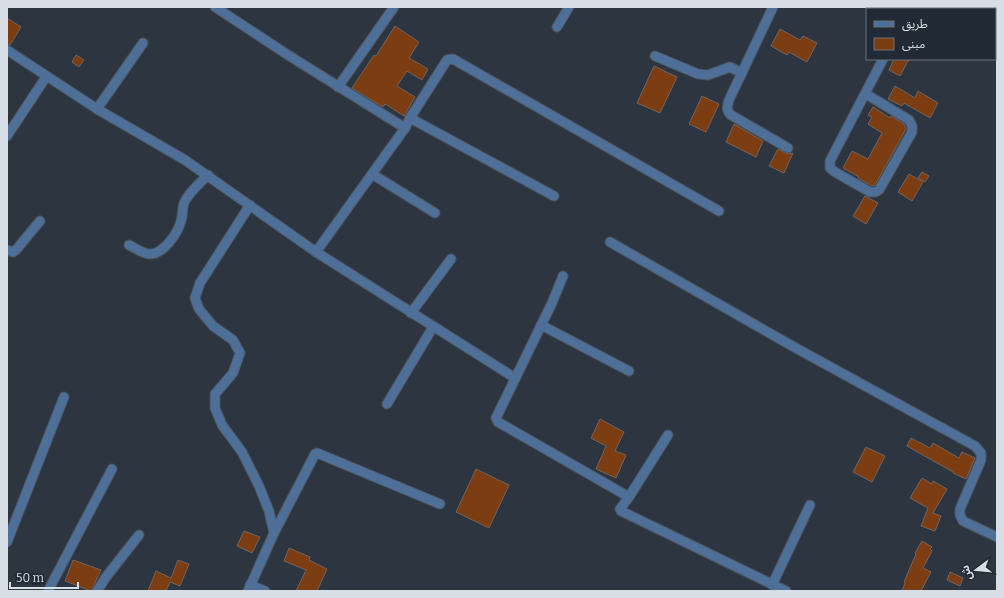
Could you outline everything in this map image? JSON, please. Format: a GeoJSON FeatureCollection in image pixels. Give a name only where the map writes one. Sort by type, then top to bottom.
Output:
{"type":"FeatureCollection","features":[{"type":"Feature","properties":{"kind":"street"},"geometry":{"type":"LineString","coordinates":[[215,7],[405,128]]}},
{"type":"Feature","properties":{"kind":"street"},"geometry":{"type":"LineString","coordinates":[[338,86],[394,7]]}},
{"type":"Feature","properties":{"kind":"street"},"geometry":{"type":"LineString","coordinates":[[557,27],[569,7]]}},
{"type":"Feature","properties":{"kind":"street"},"geometry":{"type":"LineString","coordinates":[[773,7],[729,100],[727,108],[731,115],[788,148]]}},
{"type":"Feature","properties":{"kind":"street"},"geometry":{"type":"LineString","coordinates":[[97,109],[143,43]]}},
{"type":"Feature","properties":{"kind":"street"},"geometry":{"type":"LineString","coordinates":[[7,50],[97,109],[185,160],[316,252],[515,378]]}},
{"type":"Feature","properties":{"kind":"street"},"geometry":{"type":"LineString","coordinates":[[655,56],[698,74],[708,75],[730,67],[742,73]]}},
{"type":"Feature","properties":{"kind":"street"},"geometry":{"type":"LineString","coordinates":[[316,252],[405,128],[446,60],[453,59],[719,211]]}},
{"type":"Feature","properties":{"kind":"street"},"geometry":{"type":"LineString","coordinates":[[866,94],[909,120],[912,126],[912,132],[879,190],[875,192],[870,192],[835,172],[830,168],[830,162],[883,60]]}},
{"type":"Feature","properties":{"kind":"street"},"geometry":{"type":"LineString","coordinates":[[7,136],[46,77]]}},
{"type":"Feature","properties":{"kind":"street"},"geometry":{"type":"LineString","coordinates":[[410,118],[554,196]]}},
{"type":"Feature","properties":{"kind":"street"},"geometry":{"type":"LineString","coordinates":[[372,174],[435,213]]}},
{"type":"Feature","properties":{"kind":"street"},"geometry":{"type":"LineString","coordinates":[[129,245],[148,254],[161,250],[168,244],[181,222],[182,210],[189,195],[208,175]]}},
{"type":"Feature","properties":{"kind":"street"},"geometry":{"type":"LineString","coordinates":[[250,205],[200,283],[195,298],[199,308],[208,320],[213,326],[233,340],[240,353],[233,373],[215,394],[215,408],[222,425],[242,452],[259,486],[269,511],[274,533]]}},
{"type":"Feature","properties":{"kind":"street"},"geometry":{"type":"LineString","coordinates":[[7,250],[13,252],[16,250],[40,221]]}},
{"type":"Feature","properties":{"kind":"street"},"geometry":{"type":"LineString","coordinates":[[610,242],[794,347],[975,446],[981,453],[981,460],[960,509],[960,515],[963,521],[997,537]]}},
{"type":"Feature","properties":{"kind":"street"},"geometry":{"type":"LineString","coordinates":[[411,313],[451,260]]}},
{"type":"Feature","properties":{"kind":"street"},"geometry":{"type":"LineString","coordinates":[[563,276],[496,418],[498,422],[629,497]]}},
{"type":"Feature","properties":{"kind":"street"},"geometry":{"type":"LineString","coordinates":[[541,325],[628,371]]}},
{"type":"Feature","properties":{"kind":"street"},"geometry":{"type":"LineString","coordinates":[[387,404],[433,327]]}},
{"type":"Feature","properties":{"kind":"street"},"geometry":{"type":"LineString","coordinates":[[7,542],[64,397]]}},
{"type":"Feature","properties":{"kind":"street"},"geometry":{"type":"LineString","coordinates":[[668,435],[620,509],[622,513],[786,591]]}},
{"type":"Feature","properties":{"kind":"street"},"geometry":{"type":"LineString","coordinates":[[265,591],[249,588],[274,533],[315,454],[317,453],[322,453],[440,504]]}},
{"type":"Feature","properties":{"kind":"street"},"geometry":{"type":"LineString","coordinates":[[48,591],[112,470]]}},
{"type":"Feature","properties":{"kind":"street"},"geometry":{"type":"LineString","coordinates":[[772,584],[810,505]]}},
{"type":"Feature","properties":{"kind":"street"},"geometry":{"type":"LineString","coordinates":[[97,591],[139,535]]}},
{"type":"Feature","properties":{"kind":"building"},"geometry":{"type":"Polygon","coordinates":[[[7,18],[21,27],[10,45],[7,44],[7,18]]]}},
{"type":"Feature","properties":{"kind":"building"},"geometry":{"type":"Polygon","coordinates":[[[395,26],[419,42],[409,58],[428,69],[422,80],[407,71],[397,86],[415,97],[404,116],[385,104],[383,107],[352,88],[374,55],[376,56],[395,26]]]}},
{"type":"Feature","properties":{"kind":"building"},"geometry":{"type":"Polygon","coordinates":[[[780,29],[800,40],[803,36],[817,43],[807,62],[789,52],[787,55],[771,46],[780,29]]]}},
{"type":"Feature","properties":{"kind":"building"},"geometry":{"type":"Polygon","coordinates":[[[76,55],[84,60],[79,67],[72,62],[76,55]]]}},
{"type":"Feature","properties":{"kind":"building"},"geometry":{"type":"Polygon","coordinates":[[[894,60],[908,60],[900,76],[889,70],[894,60]]]}},
{"type":"Feature","properties":{"kind":"building"},"geometry":{"type":"Polygon","coordinates":[[[654,66],[677,77],[660,113],[637,103],[654,66]]]}},
{"type":"Feature","properties":{"kind":"building"},"geometry":{"type":"Polygon","coordinates":[[[895,86],[915,98],[918,91],[938,103],[930,118],[904,103],[902,106],[888,99],[895,86]]]}},
{"type":"Feature","properties":{"kind":"building"},"geometry":{"type":"Polygon","coordinates":[[[702,96],[719,104],[706,132],[689,124],[702,96]]]}},
{"type":"Feature","properties":{"kind":"building"},"geometry":{"type":"Polygon","coordinates":[[[873,107],[890,118],[891,116],[904,124],[906,129],[875,185],[872,186],[843,168],[852,151],[868,159],[882,133],[868,124],[872,117],[868,115],[873,107]]]}},
{"type":"Feature","properties":{"kind":"building"},"geometry":{"type":"Polygon","coordinates":[[[734,124],[763,141],[756,157],[726,142],[734,124]]]}},
{"type":"Feature","properties":{"kind":"building"},"geometry":{"type":"Polygon","coordinates":[[[778,149],[788,154],[793,153],[784,173],[769,166],[778,149]]]}},
{"type":"Feature","properties":{"kind":"building"},"geometry":{"type":"Polygon","coordinates":[[[922,172],[929,176],[925,182],[918,178],[922,172]]]}},
{"type":"Feature","properties":{"kind":"building"},"geometry":{"type":"Polygon","coordinates":[[[909,174],[923,182],[912,201],[898,192],[909,174]]]}},
{"type":"Feature","properties":{"kind":"building"},"geometry":{"type":"Polygon","coordinates":[[[865,196],[878,203],[866,224],[853,216],[865,196]]]}},
{"type":"Feature","properties":{"kind":"building"},"geometry":{"type":"Polygon","coordinates":[[[600,419],[624,432],[615,451],[626,455],[616,478],[596,469],[606,446],[591,438],[600,419]]]}},
{"type":"Feature","properties":{"kind":"building"},"geometry":{"type":"Polygon","coordinates":[[[911,438],[930,448],[933,443],[959,458],[962,452],[975,458],[966,479],[907,446],[911,438]]]}},
{"type":"Feature","properties":{"kind":"building"},"geometry":{"type":"Polygon","coordinates":[[[866,447],[885,456],[872,482],[853,472],[866,447]]]}},
{"type":"Feature","properties":{"kind":"building"},"geometry":{"type":"Polygon","coordinates":[[[476,469],[509,485],[489,528],[456,512],[476,469]]]}},
{"type":"Feature","properties":{"kind":"building"},"geometry":{"type":"Polygon","coordinates":[[[922,478],[932,484],[933,481],[947,489],[933,513],[941,516],[935,531],[921,526],[928,508],[910,498],[922,478]]]}},
{"type":"Feature","properties":{"kind":"building"},"geometry":{"type":"Polygon","coordinates":[[[244,531],[260,537],[252,553],[237,546],[244,531]]]}},
{"type":"Feature","properties":{"kind":"building"},"geometry":{"type":"Polygon","coordinates":[[[922,541],[932,547],[930,549],[932,551],[923,568],[931,572],[921,591],[902,591],[904,582],[916,554],[915,553],[922,541]]]}},
{"type":"Feature","properties":{"kind":"building"},"geometry":{"type":"Polygon","coordinates":[[[289,548],[310,557],[309,560],[327,569],[317,591],[296,591],[306,570],[284,561],[289,548]]]}},
{"type":"Feature","properties":{"kind":"building"},"geometry":{"type":"Polygon","coordinates":[[[73,560],[101,570],[91,591],[65,581],[73,560]]]}},
{"type":"Feature","properties":{"kind":"building"},"geometry":{"type":"Polygon","coordinates":[[[178,560],[189,564],[180,586],[170,582],[166,591],[148,591],[156,571],[171,578],[178,560]]]}},
{"type":"Feature","properties":{"kind":"building"},"geometry":{"type":"Polygon","coordinates":[[[950,572],[963,578],[960,586],[947,580],[950,572]]]}}]}
